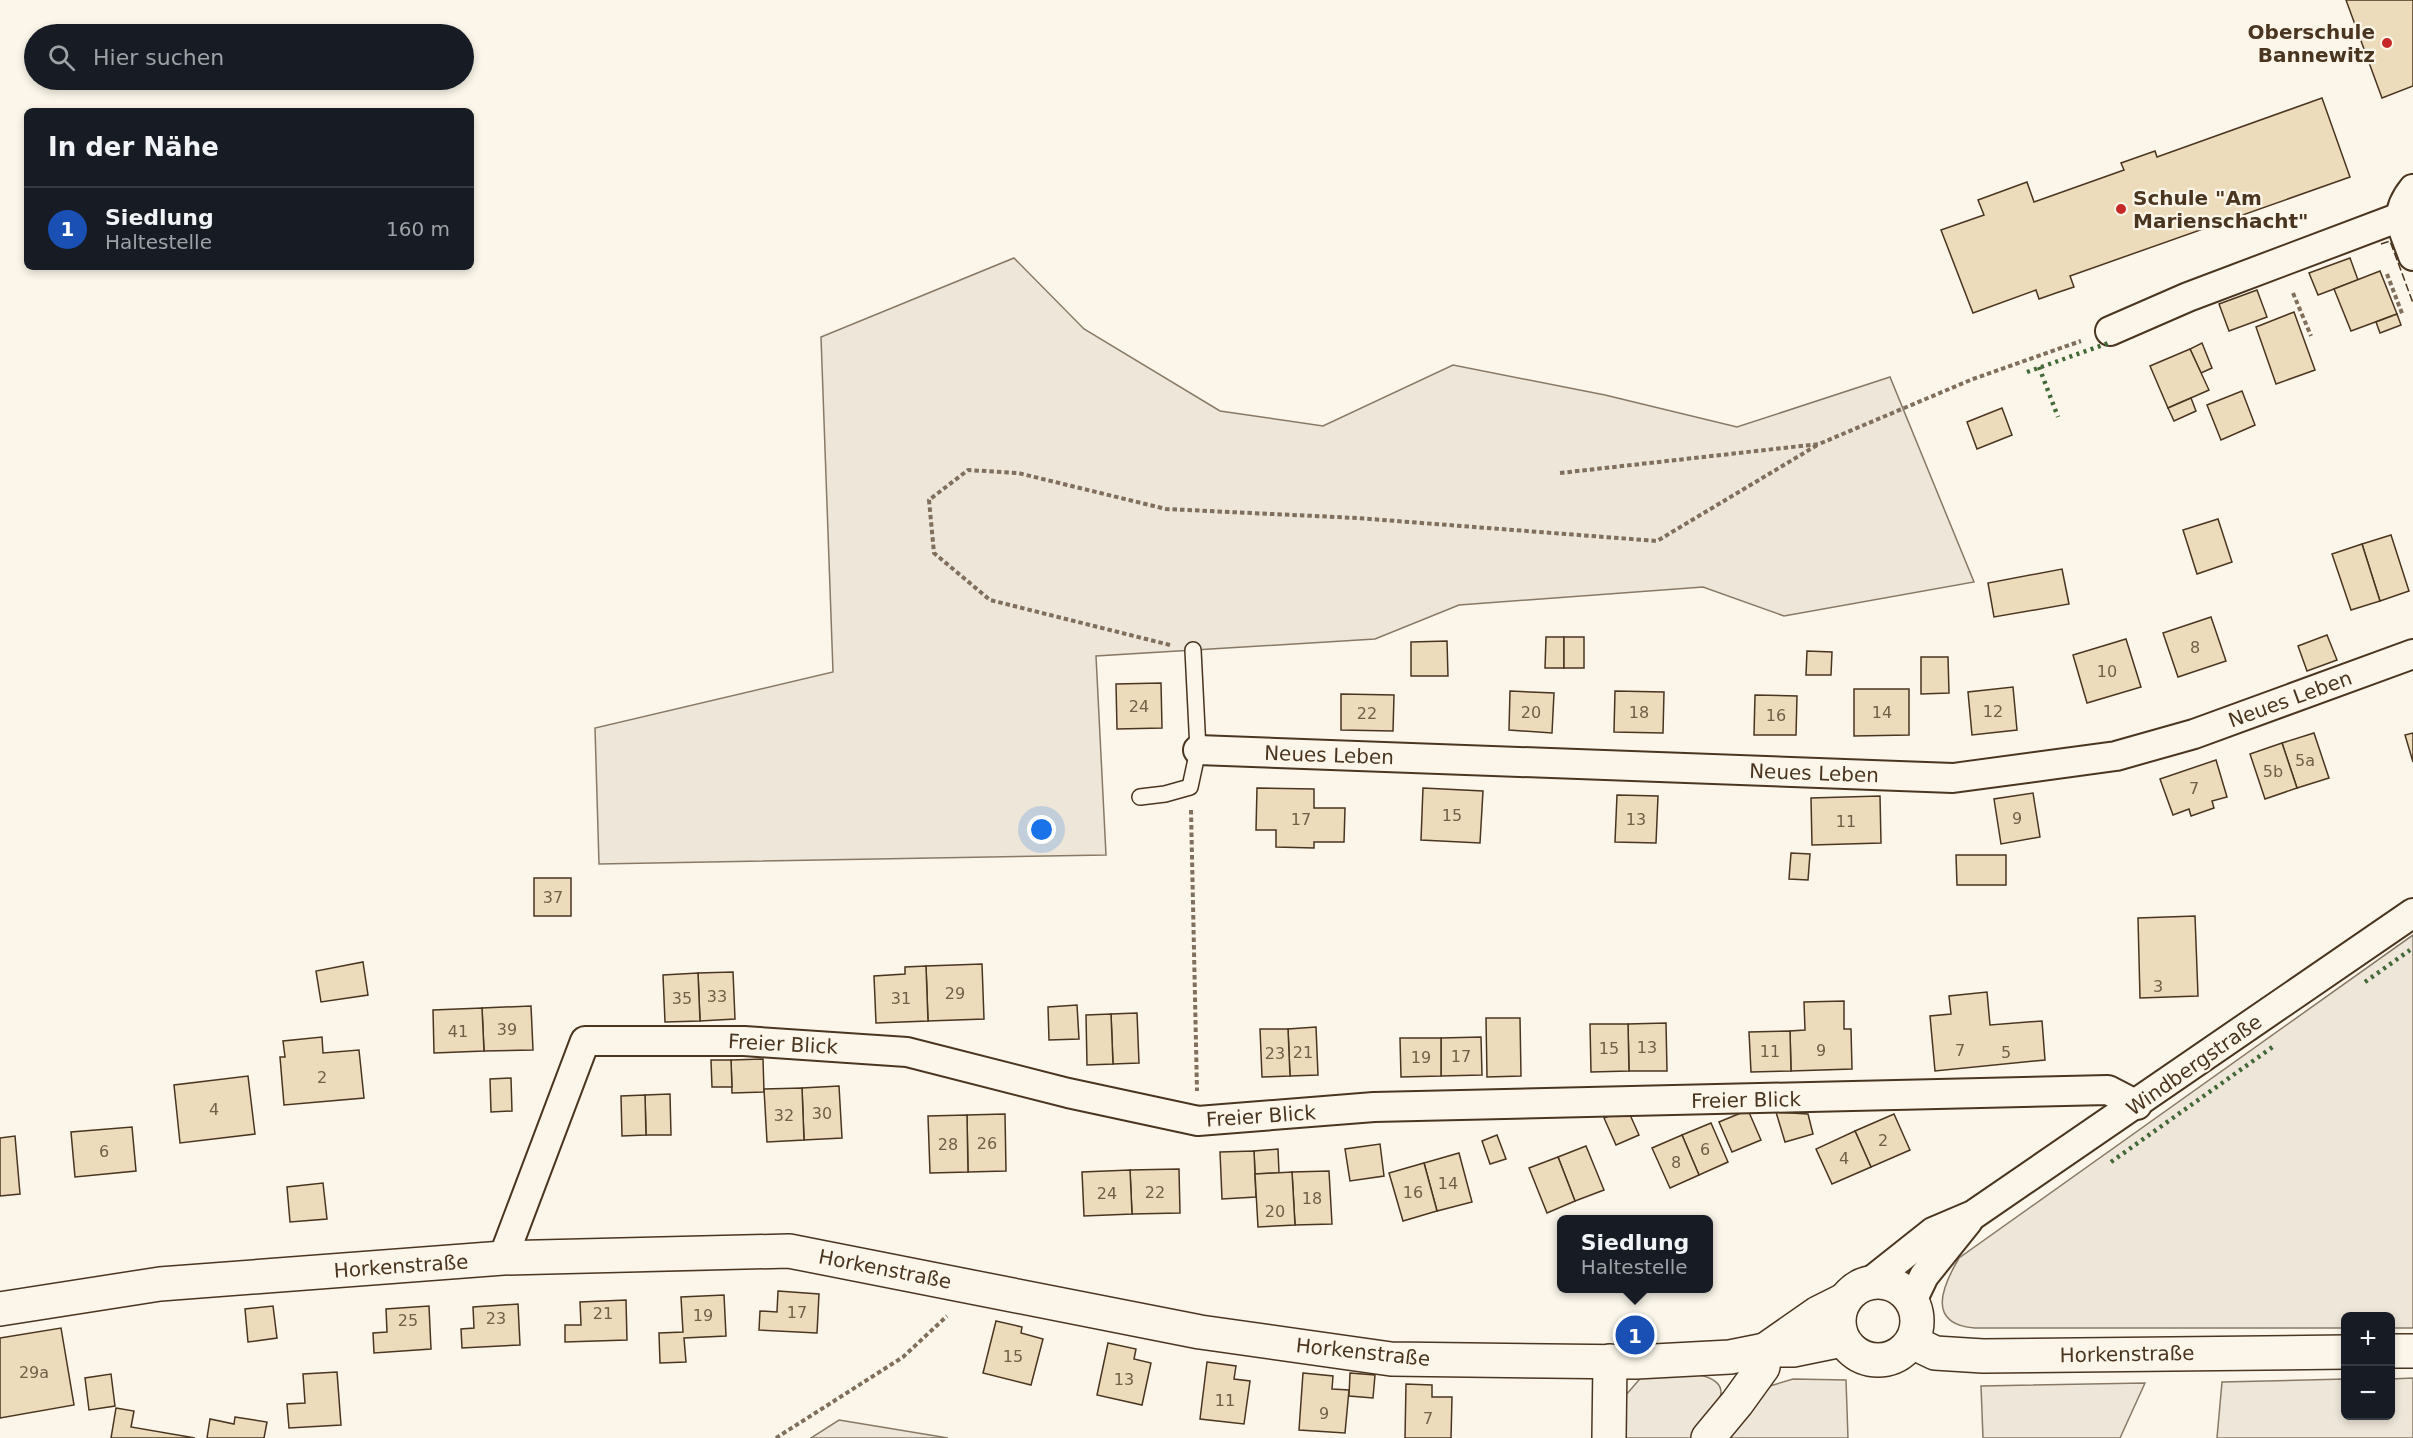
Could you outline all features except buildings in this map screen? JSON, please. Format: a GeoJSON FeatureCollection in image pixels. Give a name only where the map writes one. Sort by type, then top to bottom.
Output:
{"type":"FeatureCollection","features":[{"type":"Feature","properties":{"kind":"street"},"geometry":{"type":"LineString","coordinates":[[2413,189],[2402,202],[2400,217],[2413,256]]}},
{"type":"Feature","properties":{"kind":"street"},"geometry":{"type":"LineString","coordinates":[[2110,331],[2188,297],[2400,217]]}},
{"type":"Feature","properties":{"kind":"street","name":"Neues Leben"},"geometry":{"type":"LineString","coordinates":[[1198,750],[1953,778],[2116,756],[2194,734],[2413,654]]}},
{"type":"Feature","properties":{"kind":"street","name":"Windbergstraße"},"geometry":{"type":"LineString","coordinates":[[1857,1291],[1933,1232],[1973,1215],[2413,913]]}},
{"type":"Feature","properties":{"kind":"street","name":"Freier Blick"},"geometry":{"type":"LineString","coordinates":[[503,1258],[585,1041],[744,1041],[907,1052],[1068,1093],[1198,1121],[1374,1107],[2108,1090],[2136,1105]]}},
{"type":"Feature","properties":{"kind":"street","name":"Windbergstraße"},"geometry":{"type":"LineString","coordinates":[[1912,1301],[1924,1276],[1973,1215]]}},
{"type":"Feature","properties":{"kind":"street","name":"Horkenstraße"},"geometry":{"type":"LineString","coordinates":[[0,1309],[160,1284],[503,1258],[789,1251],[1200,1332],[1391,1359],[1610,1361],[1730,1357],[1765,1350],[1793,1350],[1842,1340]]}},
{"type":"Feature","properties":{"kind":"street"},"geometry":{"type":"LineString","coordinates":[[1892,1284],[1912,1301],[1917,1316],[1917,1327],[1911,1342],[1901,1353],[1881,1361],[1861,1357],[1850,1350],[1842,1340],[1838,1317],[1857,1291],[1892,1284]]}},
{"type":"Feature","properties":{"kind":"street","name":"Horkenstraße"},"geometry":{"type":"LineString","coordinates":[[1765,1350],[1818,1313],[1857,1291]]}},
{"type":"Feature","properties":{"kind":"street","name":"Horkenstraße"},"geometry":{"type":"LineString","coordinates":[[1911,1342],[1935,1353],[1983,1356],[2341,1352]]}},
{"type":"Feature","properties":{"kind":"street"},"geometry":{"type":"LineString","coordinates":[[1708,1438],[1763,1367],[1765,1350]]}},
{"type":"Feature","properties":{"kind":"street"},"geometry":{"type":"LineString","coordinates":[[2395,1351],[2413,1351]]}},
{"type":"Feature","properties":{"kind":"street"},"geometry":{"type":"LineString","coordinates":[[1609,1438],[1610,1361]]}},
{"type":"Feature","properties":{"kind":"lane"},"geometry":{"type":"LineString","coordinates":[[1140,797],[1165,794],[1190,787],[1198,750],[1192,650]]}},
{"type":"Feature","properties":{"kind":"path"},"geometry":{"type":"LineString","coordinates":[[2384,267],[2403,316]]}},
{"type":"Feature","properties":{"kind":"path"},"geometry":{"type":"LineString","coordinates":[[2293,293],[2311,336]]}},
{"type":"Feature","properties":{"kind":"path"},"geometry":{"type":"LineString","coordinates":[[1192,650],[990,600],[934,553],[929,500],[968,470],[1018,473],[1166,509],[1357,518],[1657,541],[1820,444],[1973,379],[2110,331]]}},
{"type":"Feature","properties":{"kind":"path"},"geometry":{"type":"LineString","coordinates":[[1560,473],[1820,444]]}},
{"type":"Feature","properties":{"kind":"path"},"geometry":{"type":"LineString","coordinates":[[1190,787],[1198,1121]]}},
{"type":"Feature","properties":{"kind":"path"},"geometry":{"type":"LineString","coordinates":[[776,1438],[903,1357],[979,1287]]}},
{"type":"Feature","properties":{"kind":"shaded area"},"geometry":{"type":"Polygon","coordinates":[[[1014,258],[1084,329],[1220,411],[1323,426],[1453,365],[1605,395],[1737,427],[1890,377],[1974,582],[1784,616],[1703,587],[1459,605],[1375,639],[1096,656],[1106,855],[599,864],[595,728],[833,672],[821,337],[1014,258]]]}},
{"type":"Feature","properties":{"kind":"shaded area"},"geometry":{"type":"Polygon","coordinates":[[[2413,935],[2413,1328],[2395,1328],[2395,1312],[2341,1312],[2341,1328],[1975,1328],[1960,1325],[1949,1319],[1944,1312],[1942,1302],[1947,1281],[1959,1258],[2413,935]]]}},
{"type":"Feature","properties":{"kind":"shaded area"},"geometry":{"type":"Polygon","coordinates":[[[1645,1373],[1692,1374],[1705,1376],[1715,1381],[1720,1388],[1720,1398],[1716,1408],[1695,1438],[1623,1438],[1625,1396],[1645,1373]]]}},
{"type":"Feature","properties":{"kind":"shaded area"},"geometry":{"type":"Polygon","coordinates":[[[2413,1378],[2413,1438],[2217,1438],[2222,1382],[2341,1379],[2341,1420],[2395,1420],[2395,1379],[2413,1378]]]}},
{"type":"Feature","properties":{"kind":"shaded area"},"geometry":{"type":"Polygon","coordinates":[[[1793,1379],[1846,1380],[1848,1438],[1729,1438],[1770,1386],[1793,1379]]]}},
{"type":"Feature","properties":{"kind":"shaded area"},"geometry":{"type":"Polygon","coordinates":[[[2145,1383],[2120,1438],[1983,1438],[1981,1386],[2145,1383]]]}},
{"type":"Feature","properties":{"kind":"shaded area"},"geometry":{"type":"Polygon","coordinates":[[[839,1420],[948,1438],[811,1438],[839,1420]]]}},
{"type":"Feature","properties":{"kind":"hedge"},"geometry":{"type":"LineString","coordinates":[[2027,372],[2109,343]]}},
{"type":"Feature","properties":{"kind":"hedge"},"geometry":{"type":"LineString","coordinates":[[2039,367],[2058,417]]}},
{"type":"Feature","properties":{"kind":"hedge"},"geometry":{"type":"LineString","coordinates":[[2365,982],[2410,950]]}},
{"type":"Feature","properties":{"kind":"hedge"},"geometry":{"type":"LineString","coordinates":[[2111,1162],[2274,1046]]}},
{"type":"Feature","properties":{"kind":"fence"},"geometry":{"type":"LineString","coordinates":[[2381,244],[2390,241],[2413,303]]}},
{"type":"Feature","properties":{"kind":"place","name":"Oberschule Bannewitz"},"geometry":{"type":"Point","coordinates":[2387,43]}},
{"type":"Feature","properties":{"kind":"place","name":"Schule \"Am Marienschacht\""},"geometry":{"type":"Point","coordinates":[2121,209]}},
{"type":"Feature","properties":{"kind":"place","name":"Siedlung"},"geometry":{"type":"Point","coordinates":[1635,1335]}}]}
